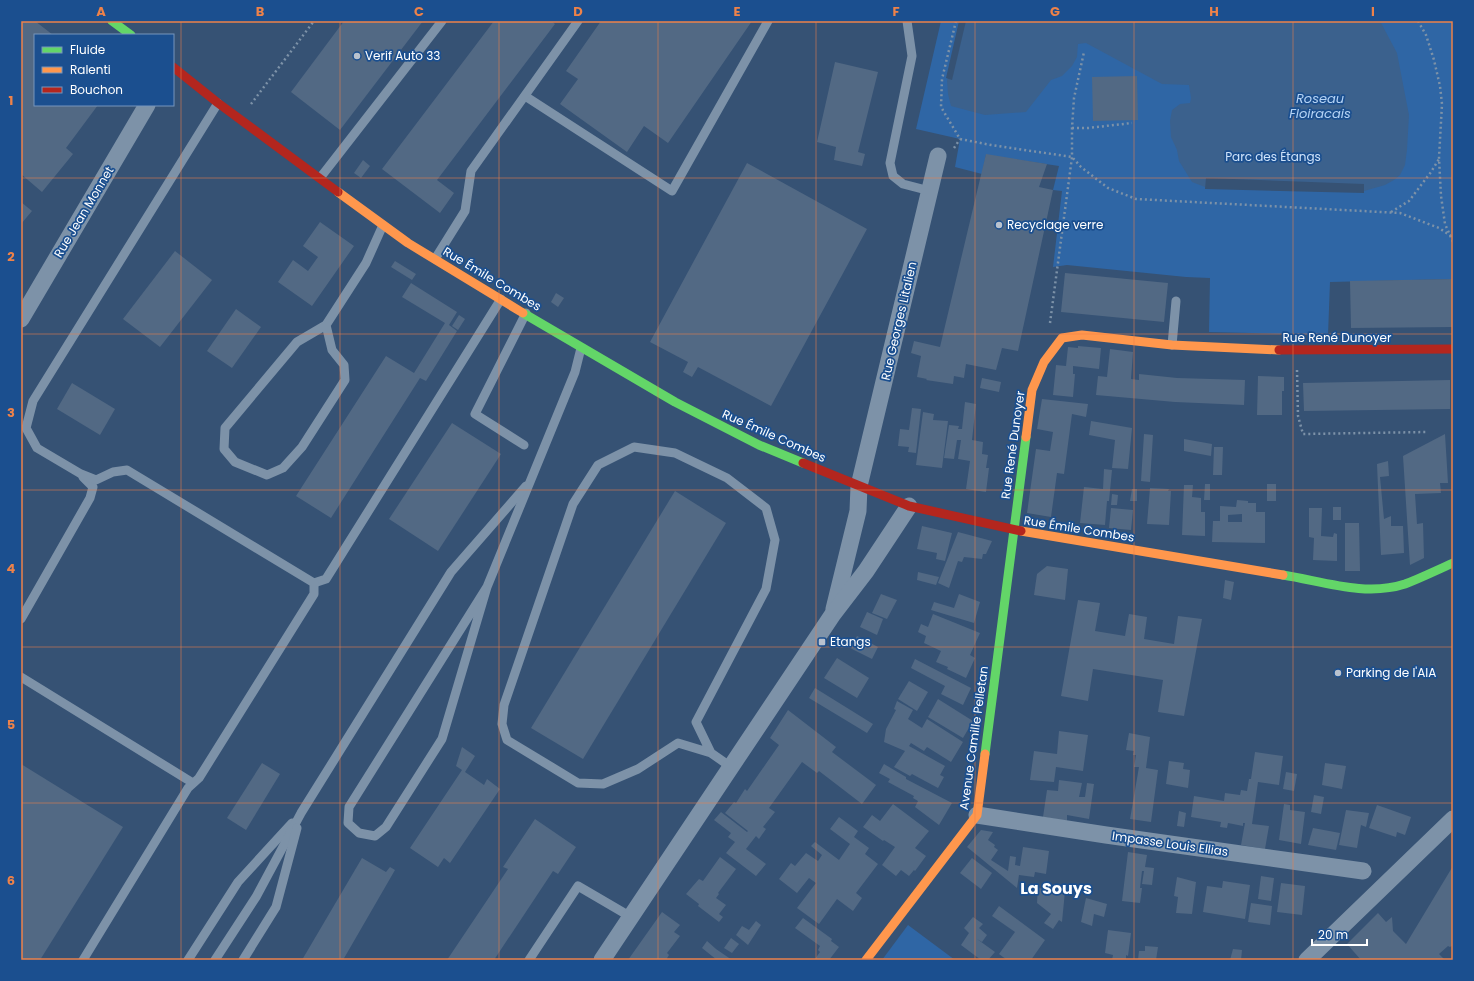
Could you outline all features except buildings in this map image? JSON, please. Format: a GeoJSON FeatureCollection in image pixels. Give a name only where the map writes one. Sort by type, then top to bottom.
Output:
{"type":"FeatureCollection","features":[{"type":"Feature","properties":{"kind":"street"},"geometry":{"type":"LineString","coordinates":[[112,21],[130,34]]}},
{"type":"Feature","properties":{"kind":"street","name":"Rue Émile Combes"},"geometry":{"type":"LineString","coordinates":[[174,68],[218,103],[408,243],[581,347],[675,402],[759,445],[909,506],[1013,530],[1304,578],[1352,588],[1378,589],[1404,584],[1453,563]]}},
{"type":"Feature","properties":{"kind":"street","name":"Rue Jean Monnet"},"geometry":{"type":"LineString","coordinates":[[21,319],[146,106]]}},
{"type":"Feature","properties":{"kind":"street","name":"Rue Georges Litalien"},"geometry":{"type":"LineString","coordinates":[[833,614],[858,511],[859,486],[938,156]]}},
{"type":"Feature","properties":{"kind":"street","name":"Rue René Dunoyer"},"geometry":{"type":"LineString","coordinates":[[1013,530],[1032,390],[1044,362],[1062,338],[1082,335],[1172,345],[1297,351],[1453,349]]}},
{"type":"Feature","properties":{"kind":"street"},"geometry":{"type":"LineString","coordinates":[[602,960],[833,614],[866,571],[909,506]]}},
{"type":"Feature","properties":{"kind":"street","name":"Avenue Camille Pelletan"},"geometry":{"type":"LineString","coordinates":[[866,960],[977,815],[1013,530]]}},
{"type":"Feature","properties":{"kind":"street","name":"Impasse Louis Ellias"},"geometry":{"type":"LineString","coordinates":[[977,815],[1106,835],[1363,871]]}},
{"type":"Feature","properties":{"kind":"street"},"geometry":{"type":"LineString","coordinates":[[1307,960],[1453,819]]}},
{"type":"Feature","properties":{"kind":"lane"},"geometry":{"type":"LineString","coordinates":[[320,178],[442,21]]}},
{"type":"Feature","properties":{"kind":"lane"},"geometry":{"type":"LineString","coordinates":[[435,259],[465,211],[471,171],[578,21]]}},
{"type":"Feature","properties":{"kind":"lane"},"geometry":{"type":"LineString","coordinates":[[525,96],[672,191],[768,21]]}},
{"type":"Feature","properties":{"kind":"lane"},"geometry":{"type":"LineString","coordinates":[[907,21],[912,56],[890,163],[893,176],[903,184],[930,191]]}},
{"type":"Feature","properties":{"kind":"lane"},"geometry":{"type":"LineString","coordinates":[[218,103],[33,401],[26,428],[38,448],[81,474],[96,480],[113,472],[127,470],[314,583],[326,579],[502,299]]}},
{"type":"Feature","properties":{"kind":"lane"},"geometry":{"type":"LineString","coordinates":[[326,325],[332,350],[344,365],[345,380],[302,446],[283,468],[267,475],[235,462],[224,449],[225,428],[297,342],[326,325],[366,263],[384,225]]}},
{"type":"Feature","properties":{"kind":"lane"},"geometry":{"type":"LineString","coordinates":[[1172,345],[1176,301]]}},
{"type":"Feature","properties":{"kind":"lane"},"geometry":{"type":"LineString","coordinates":[[524,445],[475,414],[526,313]]}},
{"type":"Feature","properties":{"kind":"lane"},"geometry":{"type":"LineString","coordinates":[[487,588],[349,807],[348,823],[359,833],[375,836],[386,827],[442,739],[487,588],[576,372],[581,347]]}},
{"type":"Feature","properties":{"kind":"lane"},"geometry":{"type":"LineString","coordinates":[[711,754],[696,722],[766,589],[775,540],[766,508],[727,478],[675,453],[634,447],[598,465],[574,504],[504,705],[502,724],[507,740],[578,783],[603,784],[638,769],[678,743],[711,754],[731,767]]}},
{"type":"Feature","properties":{"kind":"lane"},"geometry":{"type":"LineString","coordinates":[[21,619],[90,498],[93,487],[81,474]]}},
{"type":"Feature","properties":{"kind":"lane"},"geometry":{"type":"LineString","coordinates":[[215,960],[256,898],[301,813],[451,572],[531,481]]}},
{"type":"Feature","properties":{"kind":"lane"},"geometry":{"type":"LineString","coordinates":[[83,960],[188,788],[198,778],[314,594],[314,583]]}},
{"type":"Feature","properties":{"kind":"lane"},"geometry":{"type":"LineString","coordinates":[[21,676],[193,783]]}},
{"type":"Feature","properties":{"kind":"lane"},"geometry":{"type":"LineString","coordinates":[[188,960],[238,882],[301,813]]}},
{"type":"Feature","properties":{"kind":"lane"},"geometry":{"type":"LineString","coordinates":[[243,960],[276,907],[301,813]]}},
{"type":"Feature","properties":{"kind":"lane"},"geometry":{"type":"LineString","coordinates":[[529,960],[578,886],[631,917]]}},
{"type":"Feature","properties":{"kind":"path"},"geometry":{"type":"LineString","coordinates":[[239,118],[314,21]]}},
{"type":"Feature","properties":{"kind":"path"},"geometry":{"type":"LineString","coordinates":[[956,21],[942,79],[941,107],[960,138],[991,145],[1072,157],[1081,168],[1108,188],[1136,199],[1400,213],[1438,228],[1451,236]]}},
{"type":"Feature","properties":{"kind":"path"},"geometry":{"type":"LineString","coordinates":[[1418,21],[1426,35],[1440,86],[1442,104],[1439,158],[1441,196],[1445,224],[1453,242]]}},
{"type":"Feature","properties":{"kind":"path"},"geometry":{"type":"LineString","coordinates":[[1054,348],[1049,334],[1072,157],[1074,98],[1084,52]]}},
{"type":"Feature","properties":{"kind":"path"},"geometry":{"type":"LineString","coordinates":[[1072,128],[1088,128],[1132,122]]}},
{"type":"Feature","properties":{"kind":"path"},"geometry":{"type":"LineString","coordinates":[[1390,212],[1408,201],[1432,172],[1439,158]]}},
{"type":"Feature","properties":{"kind":"path"},"geometry":{"type":"LineString","coordinates":[[1297,351],[1298,416],[1303,434],[1427,432]]}},
{"type":"Feature","properties":{"kind":"green space","name":"Parc des Étangs"},"geometry":{"type":"Polygon","coordinates":[[[941,21],[1453,21],[1453,279],[1330,282],[1328,335],[1209,332],[1210,278],[1067,265],[1053,267],[1062,191],[1053,190],[1059,166],[986,155],[982,174],[955,167],[960,139],[916,129],[941,21]]]}},
{"type":"Feature","properties":{"kind":"green space"},"geometry":{"type":"Polygon","coordinates":[[[908,925],[955,960],[882,960],[908,925]]]}},
{"type":"Feature","properties":{"kind":"water","name":"Roseau Floiracais"},"geometry":{"type":"Polygon","coordinates":[[[961,21],[1380,21],[1397,53],[1409,115],[1405,165],[1400,175],[1394,180],[1385,185],[1364,191],[1205,187],[1192,182],[1179,161],[1177,150],[1171,137],[1170,121],[1172,110],[1180,104],[1190,103],[1191,98],[1189,85],[1162,84],[1086,43],[1078,44],[1077,57],[1072,66],[1062,76],[1051,80],[1026,112],[985,115],[951,106],[947,81],[961,21]]]}},
{"type":"Feature","properties":{"kind":"pier"},"geometry":{"type":"Polygon","coordinates":[[[959,21],[966,21],[952,80],[946,78],[959,21]]]}},
{"type":"Feature","properties":{"kind":"pier"},"geometry":{"type":"Polygon","coordinates":[[[1206,178],[1364,184],[1364,193],[1205,189],[1206,178]]]}},
{"type":"Feature","properties":{"kind":"traffic: fast"},"geometry":{"type":"LineString","coordinates":[[112,21],[130,34]]}},
{"type":"Feature","properties":{"kind":"traffic: fast"},"geometry":{"type":"LineString","coordinates":[[523,313],[675,402],[759,445],[803,463]]}},
{"type":"Feature","properties":{"kind":"traffic: fast"},"geometry":{"type":"LineString","coordinates":[[985,754],[1026,437]]}},
{"type":"Feature","properties":{"kind":"traffic: fast"},"geometry":{"type":"LineString","coordinates":[[1283,575],[1344,587],[1375,589],[1390,588],[1423,577],[1453,563]]}},
{"type":"Feature","properties":{"kind":"traffic: slow"},"geometry":{"type":"LineString","coordinates":[[338,192],[408,243],[523,313]]}},
{"type":"Feature","properties":{"kind":"traffic: slow"},"geometry":{"type":"LineString","coordinates":[[1026,437],[1032,390],[1044,362],[1062,338],[1082,335],[1172,345],[1279,350]]}},
{"type":"Feature","properties":{"kind":"traffic: slow"},"geometry":{"type":"LineString","coordinates":[[1021,531],[1283,575]]}},
{"type":"Feature","properties":{"kind":"traffic: slow"},"geometry":{"type":"LineString","coordinates":[[866,960],[977,815],[985,754]]}},
{"type":"Feature","properties":{"kind":"traffic: jam"},"geometry":{"type":"LineString","coordinates":[[174,68],[218,103],[338,192]]}},
{"type":"Feature","properties":{"kind":"traffic: jam"},"geometry":{"type":"LineString","coordinates":[[1279,350],[1453,349]]}},
{"type":"Feature","properties":{"kind":"traffic: jam"},"geometry":{"type":"LineString","coordinates":[[803,463],[909,506],[1021,531]]}},
{"type":"Feature","properties":{"kind":"place","name":"Verif Auto 33"},"geometry":{"type":"Point","coordinates":[357,56]}},
{"type":"Feature","properties":{"kind":"place","name":"Recyclage verre"},"geometry":{"type":"Point","coordinates":[999,225]}},
{"type":"Feature","properties":{"kind":"place","name":"Etangs"},"geometry":{"type":"Point","coordinates":[822,642]}},
{"type":"Feature","properties":{"kind":"place","name":"Parking de l'AIA"},"geometry":{"type":"Point","coordinates":[1338,673]}},
{"type":"Feature","properties":{"kind":"district","name":"La Souys"},"geometry":{"type":"Point","coordinates":[1056,888]}}]}
